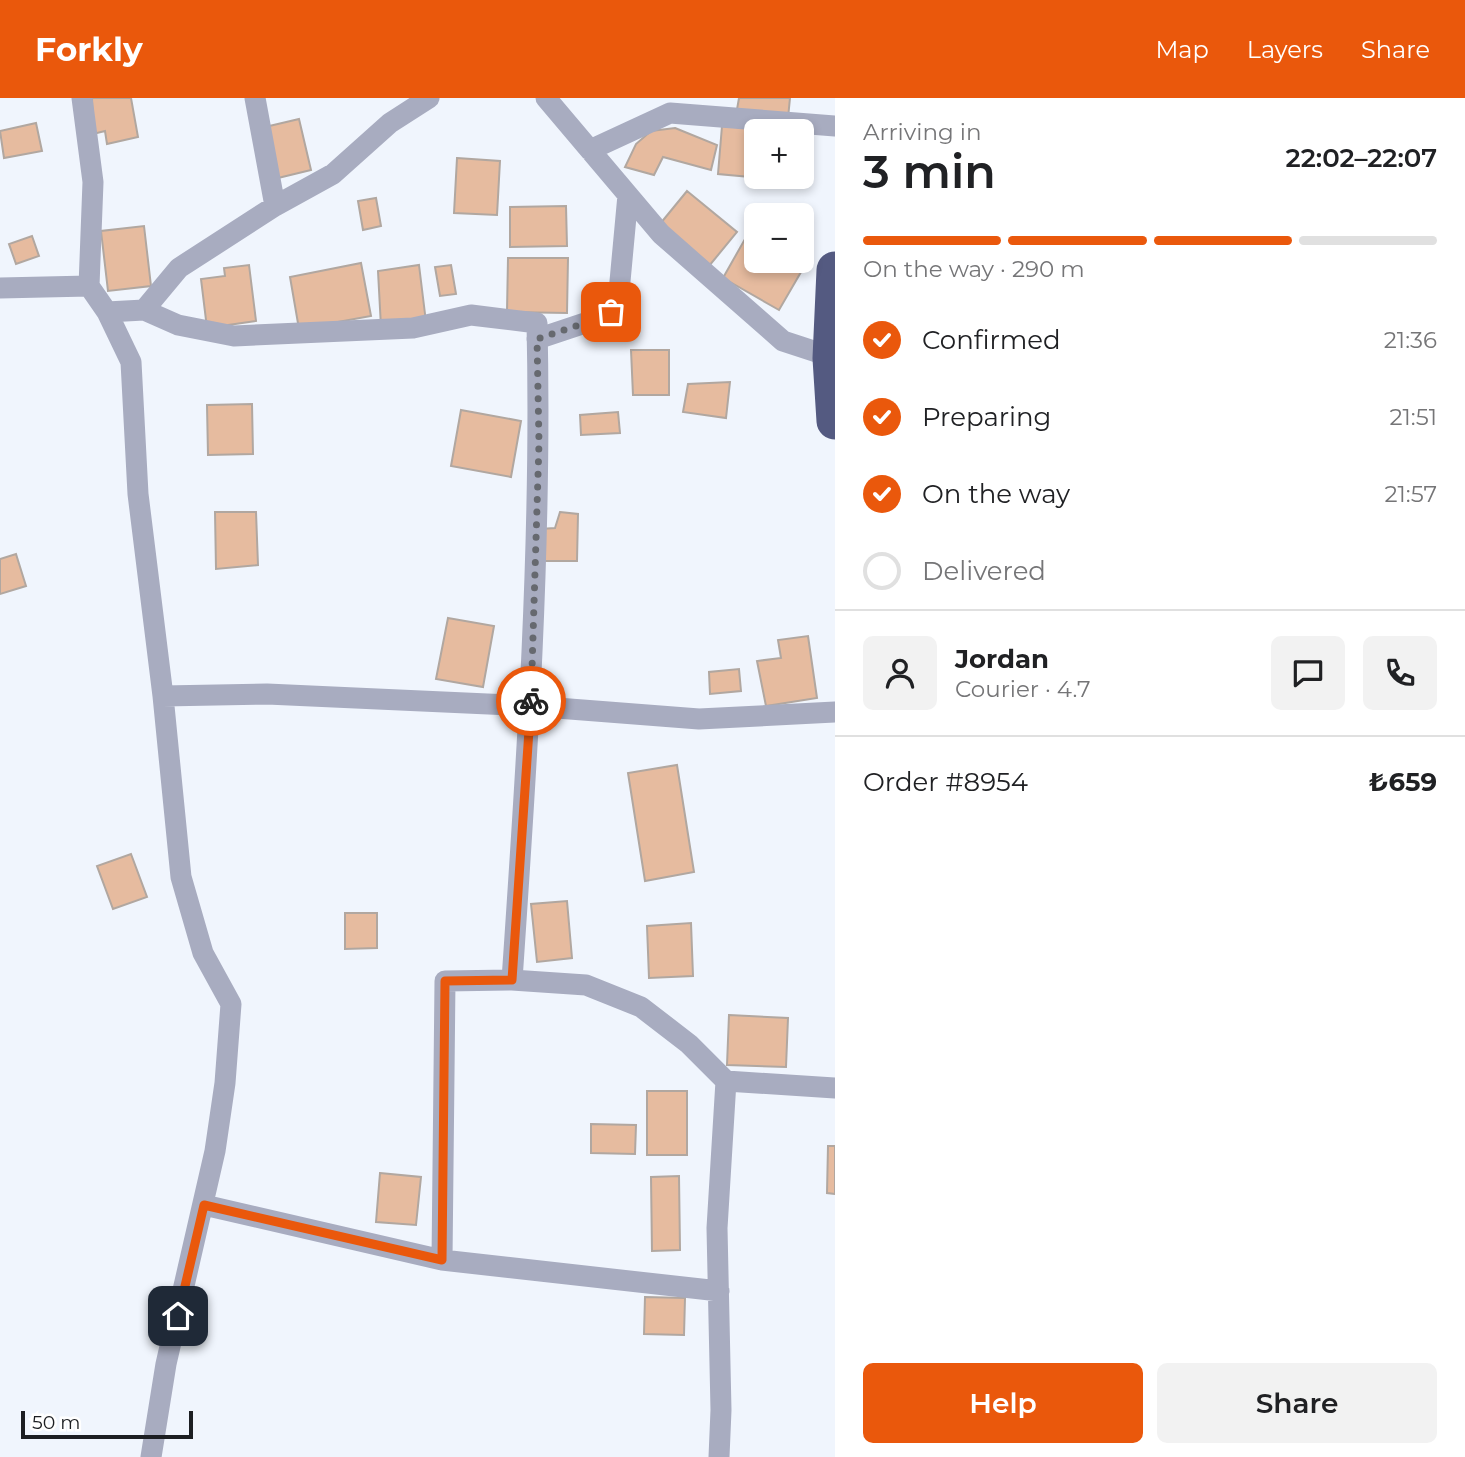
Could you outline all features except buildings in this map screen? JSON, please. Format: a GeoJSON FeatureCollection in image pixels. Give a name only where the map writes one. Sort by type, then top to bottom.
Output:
{"type":"FeatureCollection","features":[{"type":"Feature","properties":{"kind":"highway"},"geometry":{"type":"LineString","coordinates":[[835,270],[835,421]]}},
{"type":"Feature","properties":{"kind":"street"},"geometry":{"type":"LineString","coordinates":[[82,98],[93,182],[89,286],[107,312],[131,362],[138,494],[163,696],[181,877],[203,953],[231,1004],[215,1152],[166,1364],[151,1457]]}},
{"type":"Feature","properties":{"kind":"street"},"geometry":{"type":"LineString","coordinates":[[255,98],[275,206]]}},
{"type":"Feature","properties":{"kind":"street"},"geometry":{"type":"LineString","coordinates":[[144,310],[179,268],[275,206],[333,174],[390,123],[429,98]]}},
{"type":"Feature","properties":{"kind":"street"},"geometry":{"type":"LineString","coordinates":[[546,98],[661,234],[783,341],[833,358]]}},
{"type":"Feature","properties":{"kind":"street"},"geometry":{"type":"LineString","coordinates":[[590,150],[670,113],[835,127]]}},
{"type":"Feature","properties":{"kind":"street"},"geometry":{"type":"LineString","coordinates":[[537,339],[611,312],[619,292],[628,195]]}},
{"type":"Feature","properties":{"kind":"street"},"geometry":{"type":"LineString","coordinates":[[1,284],[89,286]]}},
{"type":"Feature","properties":{"kind":"street"},"geometry":{"type":"LineString","coordinates":[[107,312],[144,310],[178,326],[234,336],[413,328],[471,315],[537,323],[539,443],[531,706],[512,980]]}},
{"type":"Feature","properties":{"kind":"street"},"geometry":{"type":"LineString","coordinates":[[163,696],[267,694],[531,706],[699,719],[835,712]]}},
{"type":"Feature","properties":{"kind":"street"},"geometry":{"type":"LineString","coordinates":[[442,1260],[445,981],[512,980],[586,985],[641,1007],[689,1044],[726,1081],[835,1088]]}},
{"type":"Feature","properties":{"kind":"street"},"geometry":{"type":"LineString","coordinates":[[719,1457],[721,1410],[717,1228],[726,1081]]}},
{"type":"Feature","properties":{"kind":"street"},"geometry":{"type":"LineString","coordinates":[[204,1205],[442,1260],[719,1291]]}},
{"type":"Feature","properties":{"kind":"way so far"},"geometry":{"type":"LineString","coordinates":[[531,701],[539,443],[537,339],[611,312]]}},
{"type":"Feature","properties":{"kind":"route"},"geometry":{"type":"LineString","coordinates":[[178,1316],[204,1205],[442,1260],[445,981],[512,980],[531,701]]}}]}
